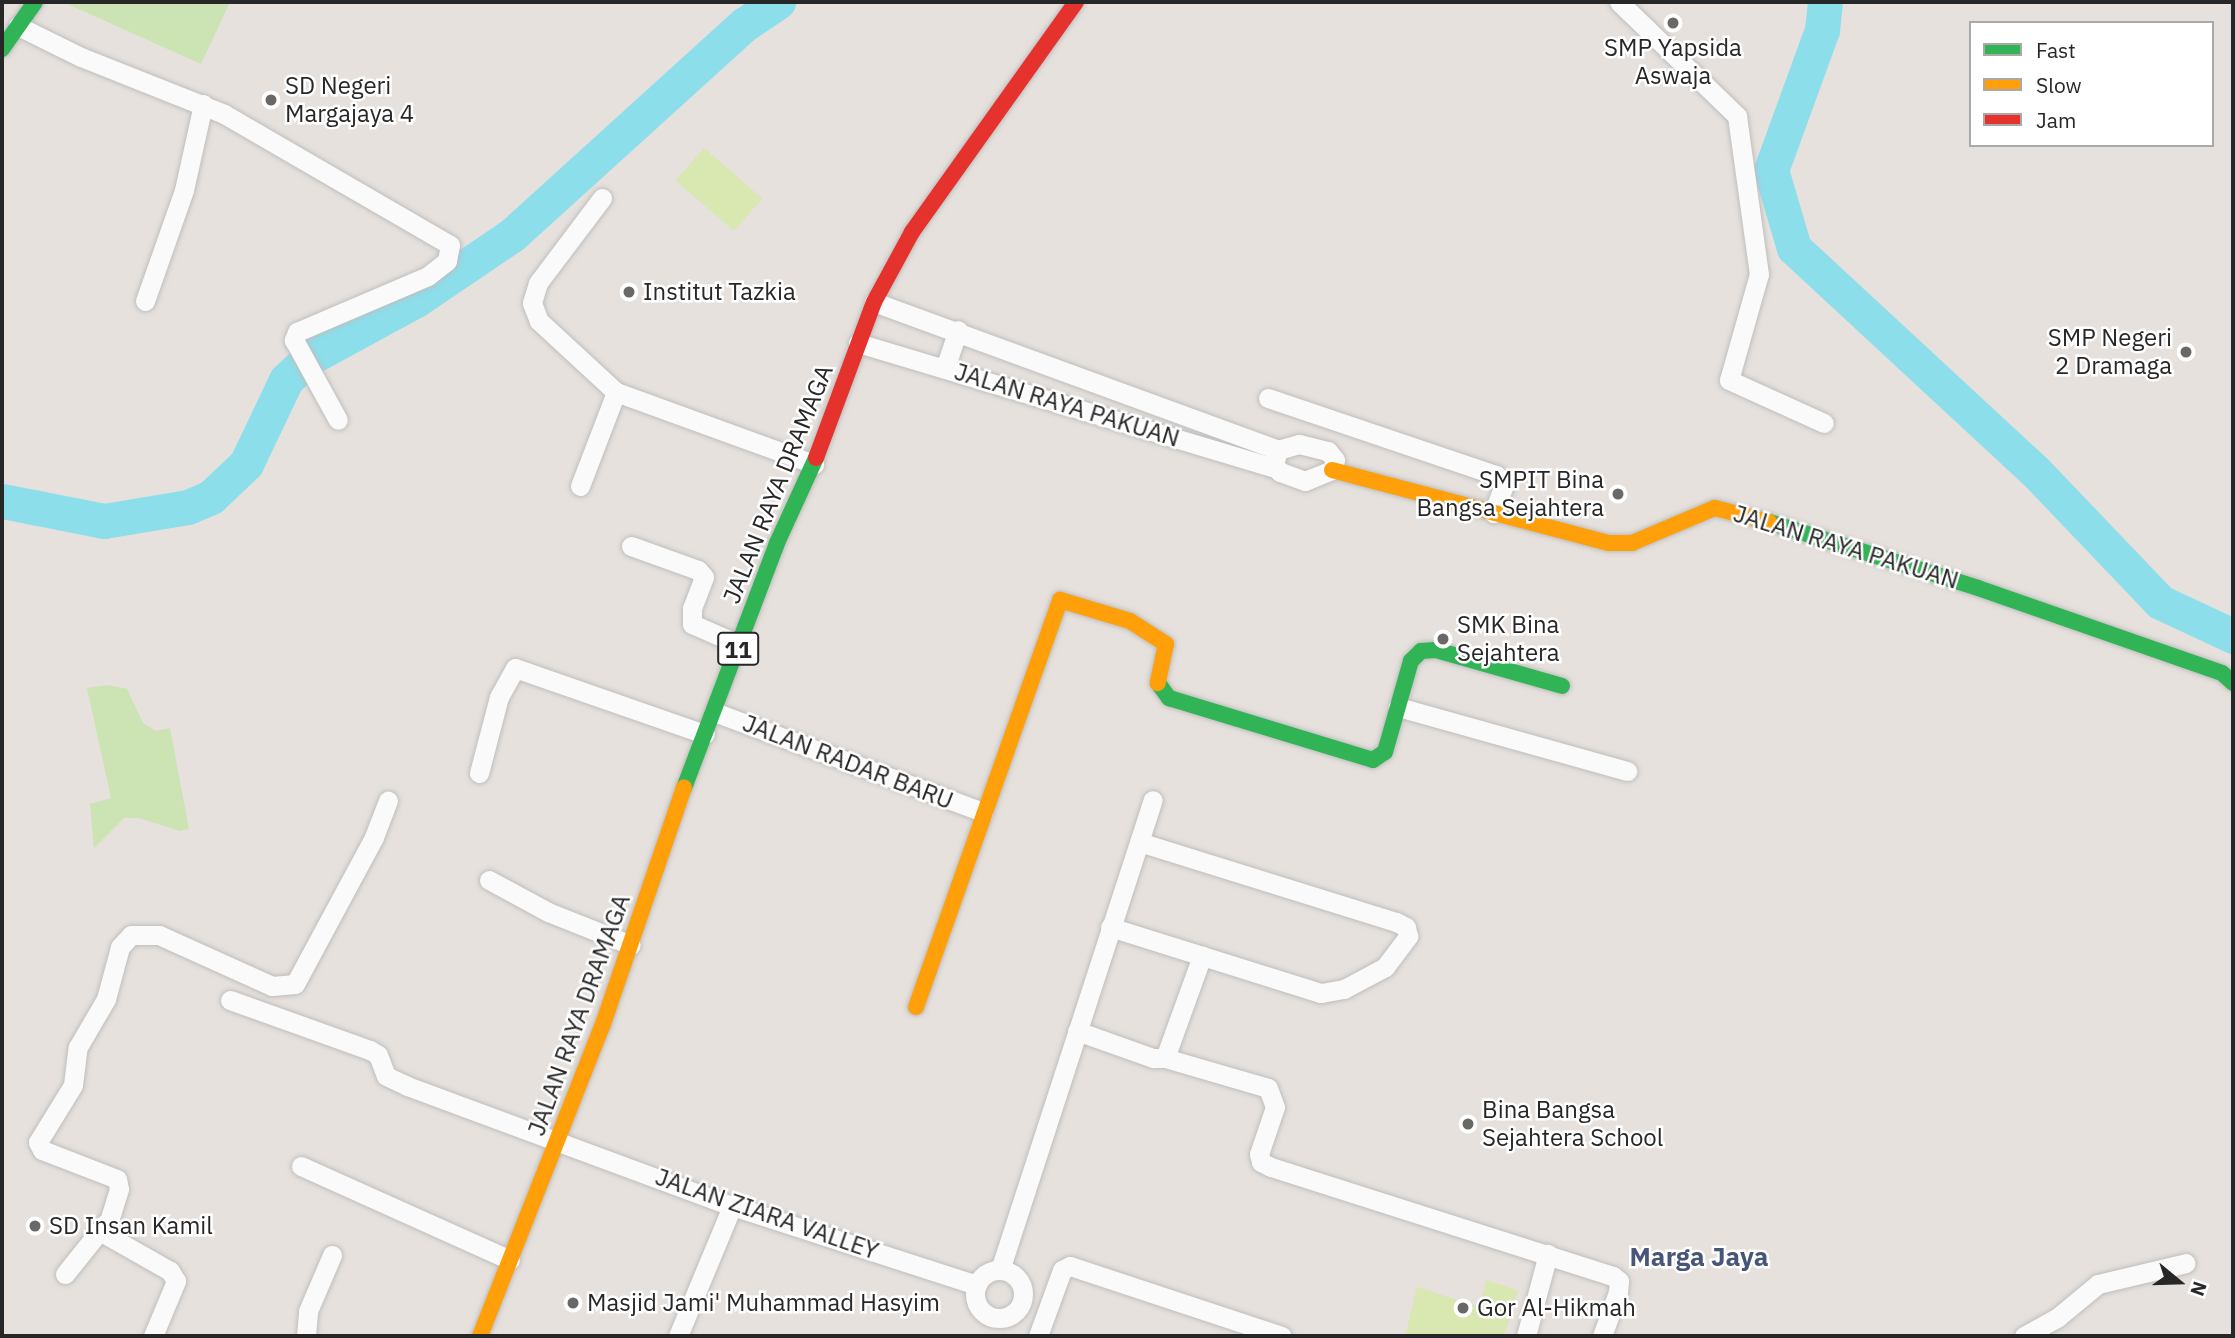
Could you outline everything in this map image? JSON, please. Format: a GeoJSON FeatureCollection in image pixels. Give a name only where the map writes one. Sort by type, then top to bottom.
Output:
{"type":"FeatureCollection","features":[{"type":"Feature","properties":{"kind":"main road"},"geometry":{"type":"LineString","coordinates":[[2,49],[35,2]]}},
{"type":"Feature","properties":{"kind":"main road","name":"JALAN RAYA DRAMAGA"},"geometry":{"type":"LineString","coordinates":[[480,1336],[559,1139],[777,543],[814,464],[874,302],[912,232],[1076,2]]}},
{"type":"Feature","properties":{"kind":"main road","name":"JALAN RAYA PAKUAN"},"geometry":{"type":"LineString","coordinates":[[1371,482],[1620,543],[1632,543],[1715,508],[1732,511],[1978,588],[2222,673],[2233,683]]}},
{"type":"Feature","properties":{"kind":"main road","name":"JALAN RADAR BARU"},"geometry":{"type":"LineString","coordinates":[[916,1007],[1058,603],[1064,599],[1130,621],[1166,644],[1157,685],[1169,698],[1193,708],[1373,760],[1385,752],[1411,661],[1428,649],[1562,686]]}},
{"type":"Feature","properties":{"kind":"street"},"geometry":{"type":"LineString","coordinates":[[1619,2],[1737,116],[1759,275],[1729,380],[1824,423]]}},
{"type":"Feature","properties":{"kind":"street"},"geometry":{"type":"LineString","coordinates":[[18,26],[81,57],[203,104],[450,245],[447,261],[428,276],[304,325],[294,340],[338,420]]}},
{"type":"Feature","properties":{"kind":"street"},"geometry":{"type":"LineString","coordinates":[[145,301],[184,190],[203,104]]}},
{"type":"Feature","properties":{"kind":"street"},"geometry":{"type":"LineString","coordinates":[[602,198],[538,283],[532,303],[539,321],[616,392],[814,464]]}},
{"type":"Feature","properties":{"kind":"street","name":"JALAN RAYA PAKUAN"},"geometry":{"type":"LineString","coordinates":[[874,302],[958,330],[1277,459]]}},
{"type":"Feature","properties":{"kind":"street"},"geometry":{"type":"LineString","coordinates":[[945,368],[958,330]]}},
{"type":"Feature","properties":{"kind":"street","name":"JALAN RAYA PAKUAN"},"geometry":{"type":"LineString","coordinates":[[858,342],[1277,459],[1309,446],[1328,451],[1333,465],[1371,482]]}},
{"type":"Feature","properties":{"kind":"street"},"geometry":{"type":"LineString","coordinates":[[580,486],[616,392]]}},
{"type":"Feature","properties":{"kind":"street"},"geometry":{"type":"LineString","coordinates":[[1268,398],[1496,475],[1504,485],[1493,513]]}},
{"type":"Feature","properties":{"kind":"street"},"geometry":{"type":"LineString","coordinates":[[1277,459],[1305,481],[1333,465]]}},
{"type":"Feature","properties":{"kind":"street"},"geometry":{"type":"LineString","coordinates":[[631,546],[698,570],[704,577],[692,608],[692,624],[740,645]]}},
{"type":"Feature","properties":{"kind":"street"},"geometry":{"type":"LineString","coordinates":[[479,774],[499,697],[515,668],[705,734]]}},
{"type":"Feature","properties":{"kind":"street"},"geometry":{"type":"LineString","coordinates":[[1398,707],[1627,771]]}},
{"type":"Feature","properties":{"kind":"street","name":"JALAN RADAR BARU"},"geometry":{"type":"LineString","coordinates":[[714,712],[983,812]]}},
{"type":"Feature","properties":{"kind":"street"},"geometry":{"type":"LineString","coordinates":[[1000,1270],[1153,800]]}},
{"type":"Feature","properties":{"kind":"street"},"geometry":{"type":"LineString","coordinates":[[65,1274],[105,1224],[119,1189],[117,1179],[42,1150],[38,1142],[73,1085],[78,1047],[106,999],[120,947],[139,933],[159,935],[272,986],[295,984],[374,837],[388,801]]}},
{"type":"Feature","properties":{"kind":"street"},"geometry":{"type":"LineString","coordinates":[[1110,927],[1328,993],[1350,986],[1392,961],[1408,931],[1396,922],[1139,842]]}},
{"type":"Feature","properties":{"kind":"street"},"geometry":{"type":"LineString","coordinates":[[489,880],[548,912],[631,945]]}},
{"type":"Feature","properties":{"kind":"street"},"geometry":{"type":"LineString","coordinates":[[1165,1058],[1202,956]]}},
{"type":"Feature","properties":{"kind":"street","name":"JALAN ZIARA VALLEY"},"geometry":{"type":"LineString","coordinates":[[230,1000],[370,1050],[393,1080],[559,1139],[732,1206],[977,1284]]}},
{"type":"Feature","properties":{"kind":"street"},"geometry":{"type":"LineString","coordinates":[[1077,1031],[1153,1058],[1165,1058],[1237,1076],[1268,1088],[1275,1098],[1261,1161],[1605,1272],[1619,1281],[1602,1336]]}},
{"type":"Feature","properties":{"kind":"street"},"geometry":{"type":"LineString","coordinates":[[301,1166],[510,1260]]}},
{"type":"Feature","properties":{"kind":"street"},"geometry":{"type":"LineString","coordinates":[[678,1336],[732,1206]]}},
{"type":"Feature","properties":{"kind":"street"},"geometry":{"type":"LineString","coordinates":[[105,1224],[110,1239],[174,1277],[174,1291],[153,1336]]}},
{"type":"Feature","properties":{"kind":"street"},"geometry":{"type":"LineString","coordinates":[[1526,1336],[1548,1254]]}},
{"type":"Feature","properties":{"kind":"street"},"geometry":{"type":"LineString","coordinates":[[306,1336],[308,1311],[332,1255]]}},
{"type":"Feature","properties":{"kind":"street"},"geometry":{"type":"LineString","coordinates":[[2024,1336],[2058,1317],[2098,1284],[2186,1263]]}},
{"type":"Feature","properties":{"kind":"street"},"geometry":{"type":"LineString","coordinates":[[1038,1336],[1062,1270],[1070,1266],[1281,1336]]}},
{"type":"Feature","properties":{"kind":"street"},"geometry":{"type":"LineString","coordinates":[[1008,1321],[1023,1297],[1021,1286],[1014,1275],[1000,1270],[987,1273],[977,1284],[981,1310],[1008,1321],[1026,1336]]}},
{"type":"Feature","properties":{"kind":"green space"},"geometry":{"type":"Polygon","coordinates":[[[63,2],[230,2],[201,64],[63,2]]]}},
{"type":"Feature","properties":{"kind":"green space"},"geometry":{"type":"Polygon","coordinates":[[[704,148],[762,199],[734,231],[676,180],[704,148]]]}},
{"type":"Feature","properties":{"kind":"green space"},"geometry":{"type":"Polygon","coordinates":[[[108,685],[127,689],[143,723],[156,731],[170,728],[189,829],[180,831],[139,818],[124,818],[94,848],[90,804],[111,798],[87,688],[108,685]]]}},
{"type":"Feature","properties":{"kind":"green space","name":"Gor Al-Hikmah"},"geometry":{"type":"Polygon","coordinates":[[[1487,1280],[1518,1291],[1504,1336],[1405,1336],[1417,1287],[1479,1307],[1487,1280]]]}},
{"type":"Feature","properties":{"kind":"waterway"},"geometry":{"type":"LineString","coordinates":[[2,501],[104,521],[188,507],[211,497],[246,464],[286,380],[311,357],[416,300],[512,235],[745,24],[778,2]]}},
{"type":"Feature","properties":{"kind":"waterway"},"geometry":{"type":"LineString","coordinates":[[1825,2],[1822,30],[1771,170],[1794,248],[2035,471],[2160,602],[2233,636]]}},
{"type":"Feature","properties":{"kind":"traffic: fast"},"geometry":{"type":"LineString","coordinates":[[2,49],[35,2]]}},
{"type":"Feature","properties":{"kind":"traffic: fast"},"geometry":{"type":"LineString","coordinates":[[684,788],[777,543],[816,458]]}},
{"type":"Feature","properties":{"kind":"traffic: fast"},"geometry":{"type":"LineString","coordinates":[[1769,522],[1978,588],[2222,673],[2233,683]]}},
{"type":"Feature","properties":{"kind":"traffic: fast"},"geometry":{"type":"LineString","coordinates":[[1158,683],[1169,698],[1373,760],[1385,752],[1411,661],[1421,651],[1436,650],[1562,686]]}},
{"type":"Feature","properties":{"kind":"traffic: slow"},"geometry":{"type":"LineString","coordinates":[[1332,470],[1609,543],[1632,543],[1715,508],[1769,522]]}},
{"type":"Feature","properties":{"kind":"traffic: slow"},"geometry":{"type":"LineString","coordinates":[[916,1007],[1060,600],[1130,621],[1166,644],[1158,683]]}},
{"type":"Feature","properties":{"kind":"traffic: slow"},"geometry":{"type":"LineString","coordinates":[[480,1336],[603,1024],[684,788]]}},
{"type":"Feature","properties":{"kind":"traffic: jam"},"geometry":{"type":"LineString","coordinates":[[816,458],[874,302],[912,232],[1076,2]]}},
{"type":"Feature","properties":{"kind":"place","name":"SMP Yapsida Aswaja"},"geometry":{"type":"Point","coordinates":[1673,23]}},
{"type":"Feature","properties":{"kind":"place","name":"SD Negeri Margajaya 4"},"geometry":{"type":"Point","coordinates":[271,100]}},
{"type":"Feature","properties":{"kind":"place","name":"Institut Tazkia"},"geometry":{"type":"Point","coordinates":[629,292]}},
{"type":"Feature","properties":{"kind":"place","name":"SMP Negeri 2 Dramaga"},"geometry":{"type":"Point","coordinates":[2186,352]}},
{"type":"Feature","properties":{"kind":"place","name":"SMPIT Bina Bangsa Sejahtera"},"geometry":{"type":"Point","coordinates":[1618,494]}},
{"type":"Feature","properties":{"kind":"place","name":"SMK Bina Sejahtera"},"geometry":{"type":"Point","coordinates":[1443,639]}},
{"type":"Feature","properties":{"kind":"place","name":"Bina Bangsa Sejahtera School"},"geometry":{"type":"Point","coordinates":[1468,1124]}},
{"type":"Feature","properties":{"kind":"place","name":"SD Insan Kamil"},"geometry":{"type":"Point","coordinates":[35,1226]}},
{"type":"Feature","properties":{"kind":"place","name":"Masjid Jami' Muhammad Hasyim"},"geometry":{"type":"Point","coordinates":[573,1303]}},
{"type":"Feature","properties":{"kind":"place","name":"Gor Al-Hikmah"},"geometry":{"type":"Point","coordinates":[1463,1308]}},
{"type":"Feature","properties":{"kind":"district","name":"Marga Jaya"},"geometry":{"type":"Point","coordinates":[1699,1257]}}]}
